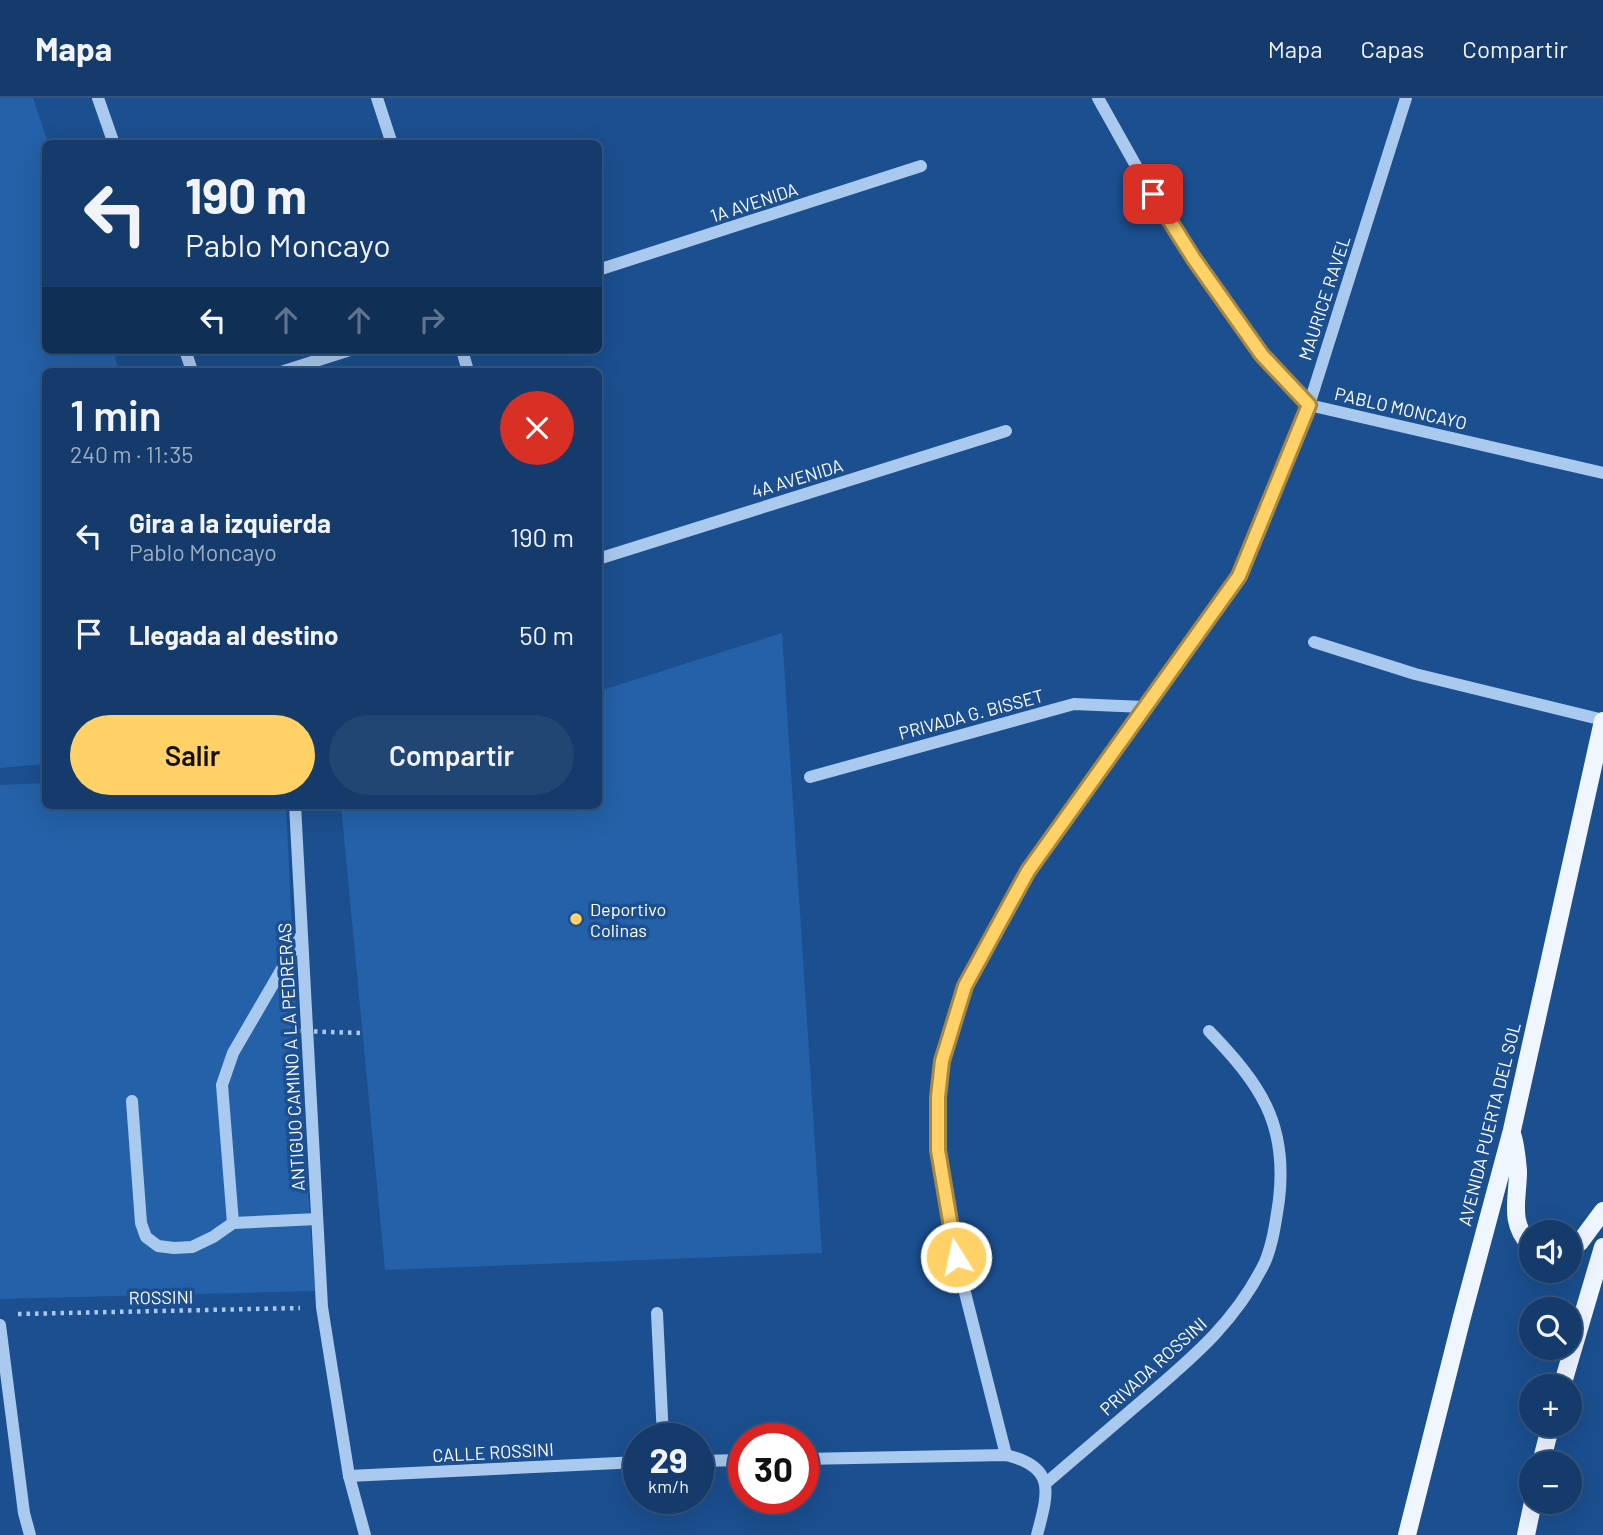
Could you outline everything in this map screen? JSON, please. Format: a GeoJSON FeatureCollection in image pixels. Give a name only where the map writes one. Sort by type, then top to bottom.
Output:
{"type":"FeatureCollection","features":[{"type":"Feature","properties":{"kind":"main road","name":"AVENIDA PUERTA DEL SOL"},"geometry":{"type":"LineString","coordinates":[[1407,1535],[1512,1130],[1603,721]]}},
{"type":"Feature","properties":{"kind":"main road"},"geometry":{"type":"LineString","coordinates":[[1512,1130],[1518,1171],[1516,1220],[1519,1229]]}},
{"type":"Feature","properties":{"kind":"main road"},"geometry":{"type":"LineString","coordinates":[[1582,1239],[1603,1212]]}},
{"type":"Feature","properties":{"kind":"main road"},"geometry":{"type":"LineString","coordinates":[[1566,1374],[1603,1247]]}},
{"type":"Feature","properties":{"kind":"main road"},"geometry":{"type":"LineString","coordinates":[[1525,1535],[1530,1514]]}},
{"type":"Feature","properties":{"kind":"street"},"geometry":{"type":"LineString","coordinates":[[99,98],[113,140]]}},
{"type":"Feature","properties":{"kind":"street"},"geometry":{"type":"LineString","coordinates":[[377,98],[391,140]]}},
{"type":"Feature","properties":{"kind":"street","name":"PABLO MONCAYO"},"geometry":{"type":"LineString","coordinates":[[1098,98],[1140,173],[1194,259],[1262,355],[1309,405],[1603,473]]}},
{"type":"Feature","properties":{"kind":"street","name":"MAURICE RAVEL"},"geometry":{"type":"LineString","coordinates":[[1006,1455],[956,1257],[942,1177],[938,1150],[938,1097],[942,1061],[965,986],[1028,871],[1239,576],[1309,405],[1406,98]]}},
{"type":"Feature","properties":{"kind":"street","name":"1A AVENIDA"},"geometry":{"type":"LineString","coordinates":[[602,269],[921,166]]}},
{"type":"Feature","properties":{"kind":"street"},"geometry":{"type":"LineString","coordinates":[[293,368],[337,354]]}},
{"type":"Feature","properties":{"kind":"street","name":"4A AVENIDA"},"geometry":{"type":"LineString","coordinates":[[602,558],[1006,431]]}},
{"type":"Feature","properties":{"kind":"street"},"geometry":{"type":"LineString","coordinates":[[1314,642],[1415,674],[1603,721]]}},
{"type":"Feature","properties":{"kind":"street","name":"PRIVADA G. BISSET"},"geometry":{"type":"LineString","coordinates":[[810,777],[1074,704],[1144,707]]}},
{"type":"Feature","properties":{"kind":"street","name":"ANTIGUO CAMINO A LA PEDRERAS"},"geometry":{"type":"LineString","coordinates":[[295,809],[322,1307],[349,1476],[365,1535]]}},
{"type":"Feature","properties":{"kind":"street"},"geometry":{"type":"LineString","coordinates":[[233,1223],[222,1085],[233,1053],[302,935]]}},
{"type":"Feature","properties":{"kind":"street","name":"PRIVADA ROSSINI"},"geometry":{"type":"LineString","coordinates":[[1046,1483],[1214,1336],[1242,1301],[1266,1259],[1276,1222],[1281,1183],[1280,1144],[1270,1112],[1254,1083],[1209,1031]]}},
{"type":"Feature","properties":{"kind":"street"},"geometry":{"type":"LineString","coordinates":[[132,1101],[141,1223],[146,1237],[158,1246],[192,1247],[233,1223],[317,1219]]}},
{"type":"Feature","properties":{"kind":"street"},"geometry":{"type":"LineString","coordinates":[[657,1313],[662,1423]]}},
{"type":"Feature","properties":{"kind":"street"},"geometry":{"type":"LineString","coordinates":[[0,1325],[24,1513],[30,1535]]}},
{"type":"Feature","properties":{"kind":"street"},"geometry":{"type":"LineString","coordinates":[[819,1459],[1006,1455],[1025,1460],[1038,1469],[1046,1483],[1046,1500],[1037,1535]]}},
{"type":"Feature","properties":{"kind":"street","name":"CALLE ROSSINI"},"geometry":{"type":"LineString","coordinates":[[349,1476],[623,1463]]}},
{"type":"Feature","properties":{"kind":"path"},"geometry":{"type":"LineString","coordinates":[[297,1031],[363,1033]]}},
{"type":"Feature","properties":{"kind":"path","name":"ROSSINI"},"geometry":{"type":"LineString","coordinates":[[13,1314],[322,1307]]}},
{"type":"Feature","properties":{"kind":"shaded area"},"geometry":{"type":"Polygon","coordinates":[[[0,98],[33,98],[47,140],[42,140],[42,354],[114,354],[118,368],[42,368],[42,764],[0,768],[0,98]]]}},
{"type":"Feature","properties":{"kind":"shaded area","name":"Deportivo Colinas"},"geometry":{"type":"Polygon","coordinates":[[[782,633],[822,1253],[385,1270],[341,809],[602,809],[602,690],[782,633]]]}},
{"type":"Feature","properties":{"kind":"shaded area"},"geometry":{"type":"Polygon","coordinates":[[[42,783],[42,809],[286,809],[297,1031],[315,1291],[0,1299],[0,785],[42,783]]]}},
{"type":"Feature","properties":{"kind":"place","name":"Deportivo Colinas"},"geometry":{"type":"Point","coordinates":[576,919]}},
{"type":"Feature","properties":{"kind":"route"},"geometry":{"type":"LineString","coordinates":[[956,1257],[938,1150],[938,1097],[942,1061],[965,986],[1028,871],[1239,576],[1309,405],[1262,355],[1194,259],[1153,194]]}}]}
